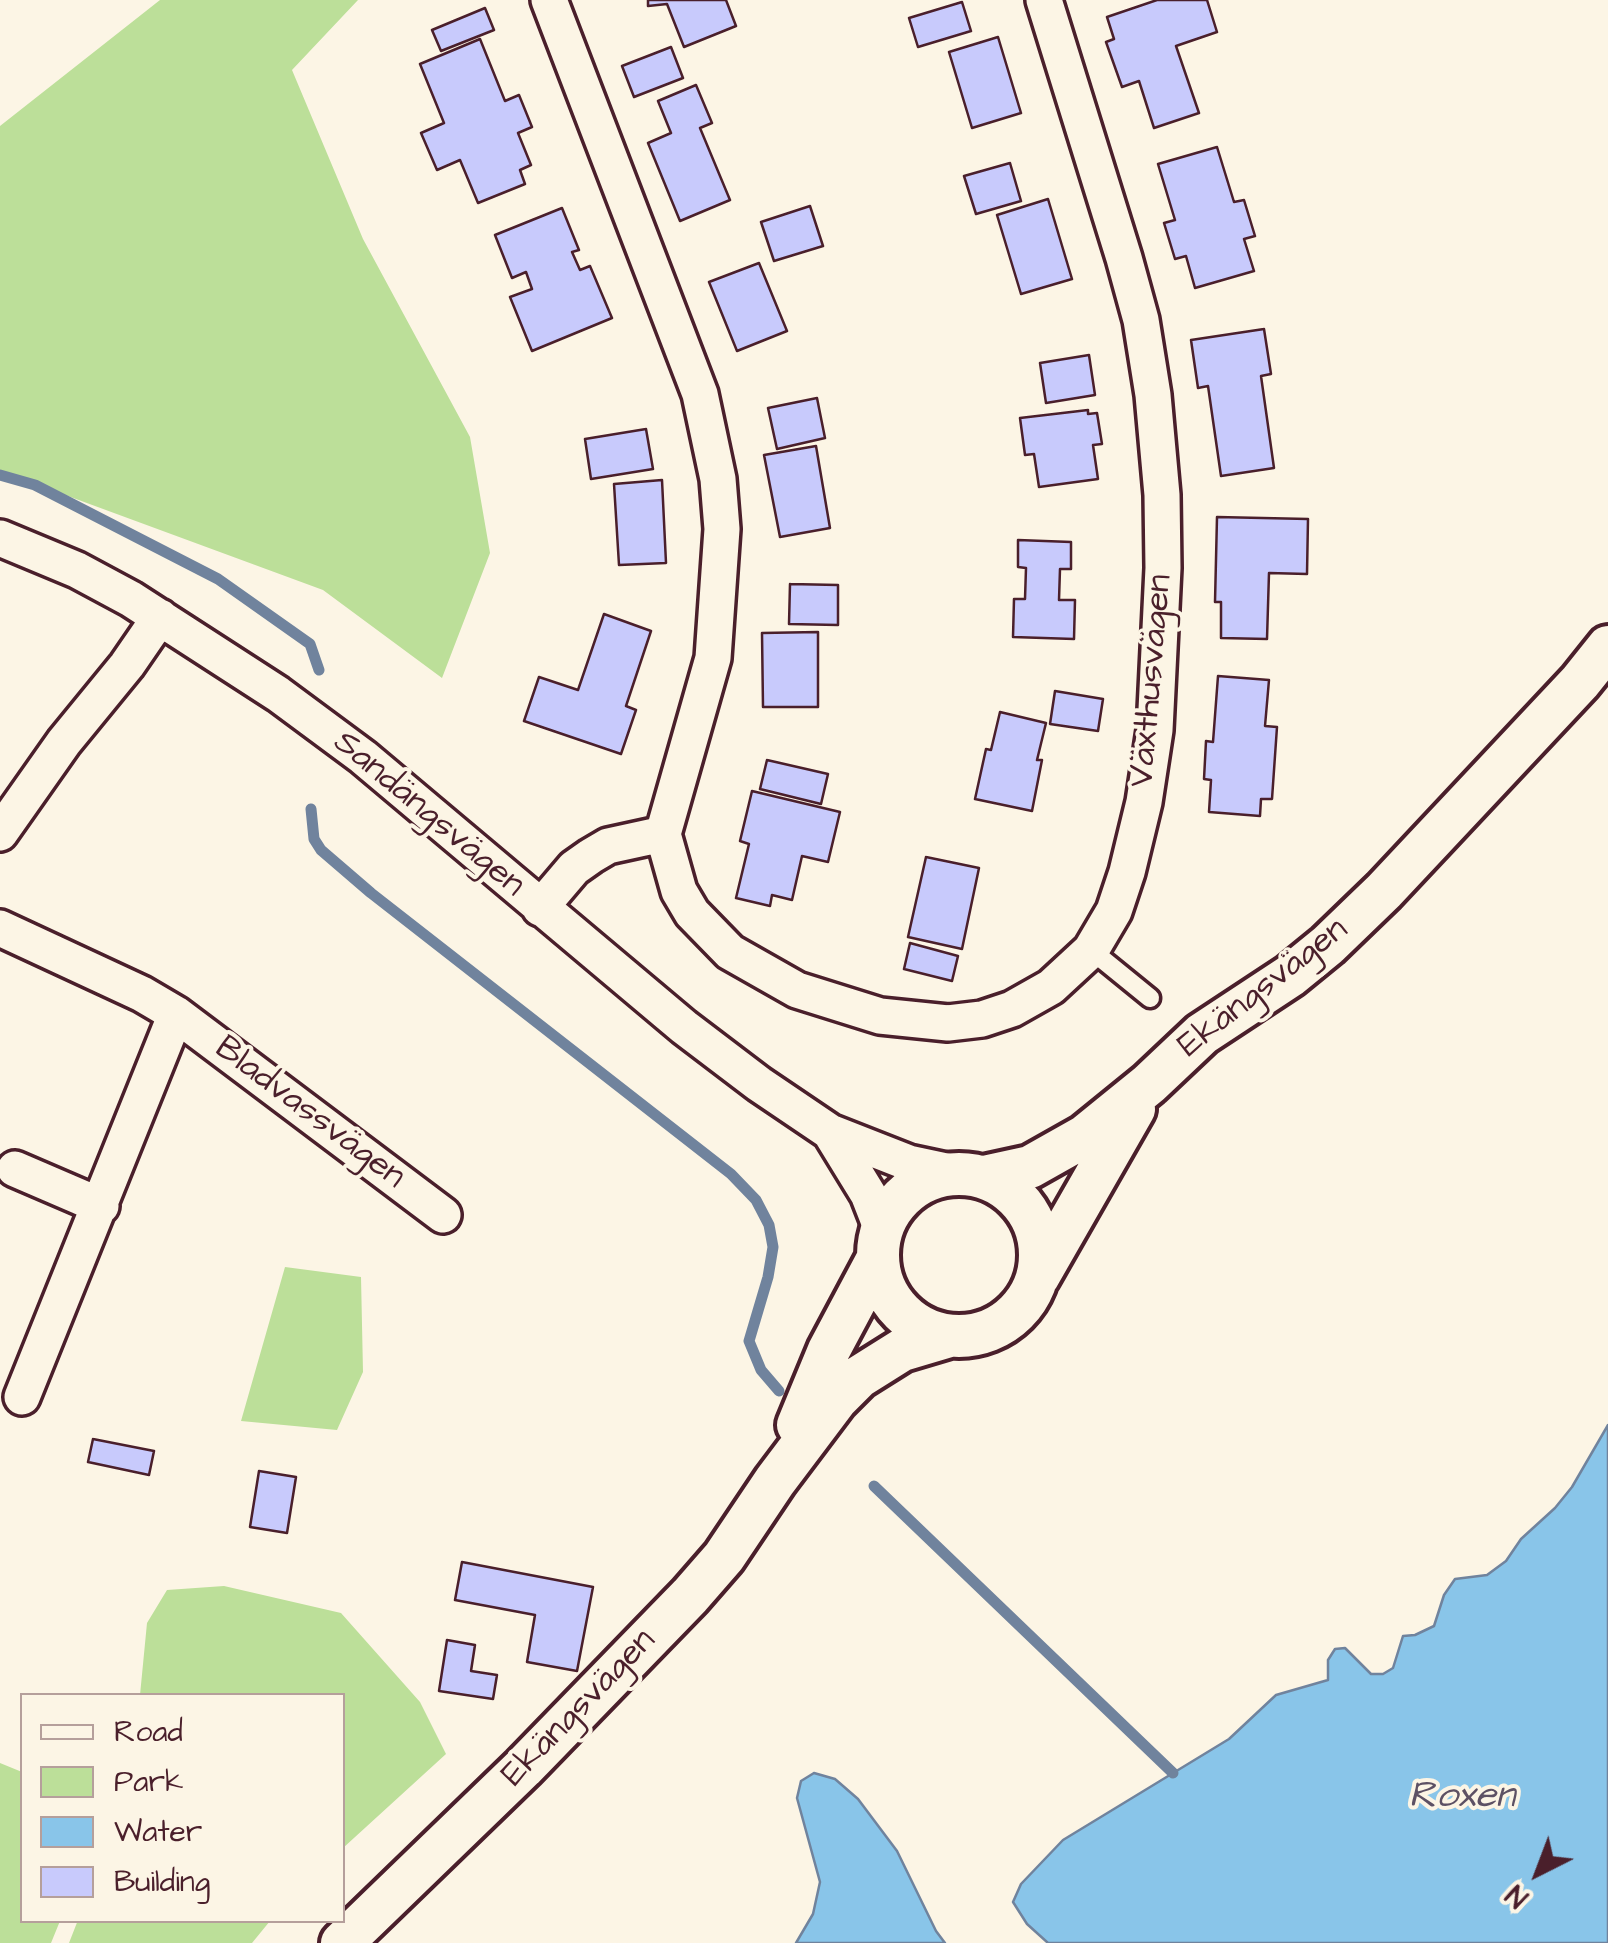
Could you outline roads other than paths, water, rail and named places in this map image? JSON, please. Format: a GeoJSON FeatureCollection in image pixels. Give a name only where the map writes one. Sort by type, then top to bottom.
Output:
{"type":"FeatureCollection","features":[{"type":"Feature","properties":{"kind":"street"},"geometry":{"type":"LineString","coordinates":[[540,908],[574,868],[591,856],[608,846],[663,834],[713,658],[722,529],[718,479],[700,394],[549,0]]}},
{"type":"Feature","properties":{"kind":"street","name":"Växthusvägen"},"geometry":{"type":"LineString","coordinates":[[663,834],[679,892],[692,914],[730,952],[761,971],[839,1006],[912,1021],[948,1023],[982,1019],[1033,999],[1070,972],[1091,950],[1114,912],[1144,802],[1156,730],[1162,658],[1162,495],[1141,320],[1044,0]]}},
{"type":"Feature","properties":{"kind":"street","name":"Sandängsvägen"},"geometry":{"type":"LineString","coordinates":[[0,538],[78,570],[160,617],[278,694],[363,756],[714,1050],[830,1132],[910,1162],[970,1175]]}},
{"type":"Feature","properties":{"kind":"street"},"geometry":{"type":"LineString","coordinates":[[0,834],[64,742],[127,665],[160,617]]}},
{"type":"Feature","properties":{"kind":"street","name":"Ekängsvägen"},"geometry":{"type":"LineString","coordinates":[[970,1175],[1030,1167],[1086,1136],[1202,1034],[1290,976],[1328,945],[1422,850],[1608,648]]}},
{"type":"Feature","properties":{"kind":"street","name":"Bladvassvägen"},"geometry":{"type":"LineString","coordinates":[[0,928],[142,994],[176,1014],[443,1215]]}},
{"type":"Feature","properties":{"kind":"street","name":"Bladvassvägen"},"geometry":{"type":"LineString","coordinates":[[22,1397],[176,1014]]}},
{"type":"Feature","properties":{"kind":"street","name":"Ekängsvägen"},"geometry":{"type":"LineString","coordinates":[[1036,1282],[1149,1084]]}},
{"type":"Feature","properties":{"kind":"street","name":"Sandängsvägen"},"geometry":{"type":"LineString","coordinates":[[830,1132],[868,1194],[880,1244]]}},
{"type":"Feature","properties":{"kind":"street"},"geometry":{"type":"LineString","coordinates":[[15,1169],[100,1206]]}},
{"type":"Feature","properties":{"kind":"street"},"geometry":{"type":"LineString","coordinates":[[970,1175],[1013,1194],[1032,1219],[1041,1250],[1036,1282],[1020,1310],[980,1333],[949,1336],[922,1328],[900,1310],[884,1286],[880,1244],[898,1201],[910,1190],[924,1181],[970,1175]]}},
{"type":"Feature","properties":{"kind":"street","name":"Ekängsvägen"},"geometry":{"type":"LineString","coordinates":[[774,1481],[829,1350],[880,1244]]}},
{"type":"Feature","properties":{"kind":"street","name":"Ekängsvägen"},"geometry":{"type":"LineString","coordinates":[[352,1936],[690,1596],[734,1543],[774,1481],[836,1400],[859,1377],[902,1350],[949,1336]]}},
{"type":"Feature","properties":{"kind":"lane"},"geometry":{"type":"LineString","coordinates":[[1091,950],[1150,998]]}},
{"type":"Feature","properties":{"kind":"water","name":"Roxen"},"geometry":{"type":"Polygon","coordinates":[[[1608,1425],[1608,1943],[1048,1943],[1027,1924],[1013,1902],[1021,1884],[1063,1840],[1229,1739],[1276,1695],[1328,1680],[1328,1660],[1335,1649],[1345,1648],[1371,1674],[1383,1674],[1393,1668],[1403,1636],[1434,1626],[1444,1595],[1455,1579],[1487,1575],[1506,1561],[1521,1539],[1555,1508],[1572,1487],[1608,1425]]]}},
{"type":"Feature","properties":{"kind":"water"},"geometry":{"type":"Polygon","coordinates":[[[814,1773],[835,1779],[858,1799],[897,1851],[945,1943],[796,1943],[813,1914],[820,1882],[797,1798],[801,1781],[814,1773]]]}},
{"type":"Feature","properties":{"kind":"waterway"},"geometry":{"type":"LineString","coordinates":[[0,475],[35,485],[218,579],[310,644],[319,670]]}},
{"type":"Feature","properties":{"kind":"waterway"},"geometry":{"type":"LineString","coordinates":[[311,809],[314,839],[321,850],[731,1174],[756,1200],[769,1225],[773,1247],[749,1341],[761,1370],[779,1391]]}},
{"type":"Feature","properties":{"kind":"waterway"},"geometry":{"type":"LineString","coordinates":[[874,1486],[1173,1773]]}}]}
